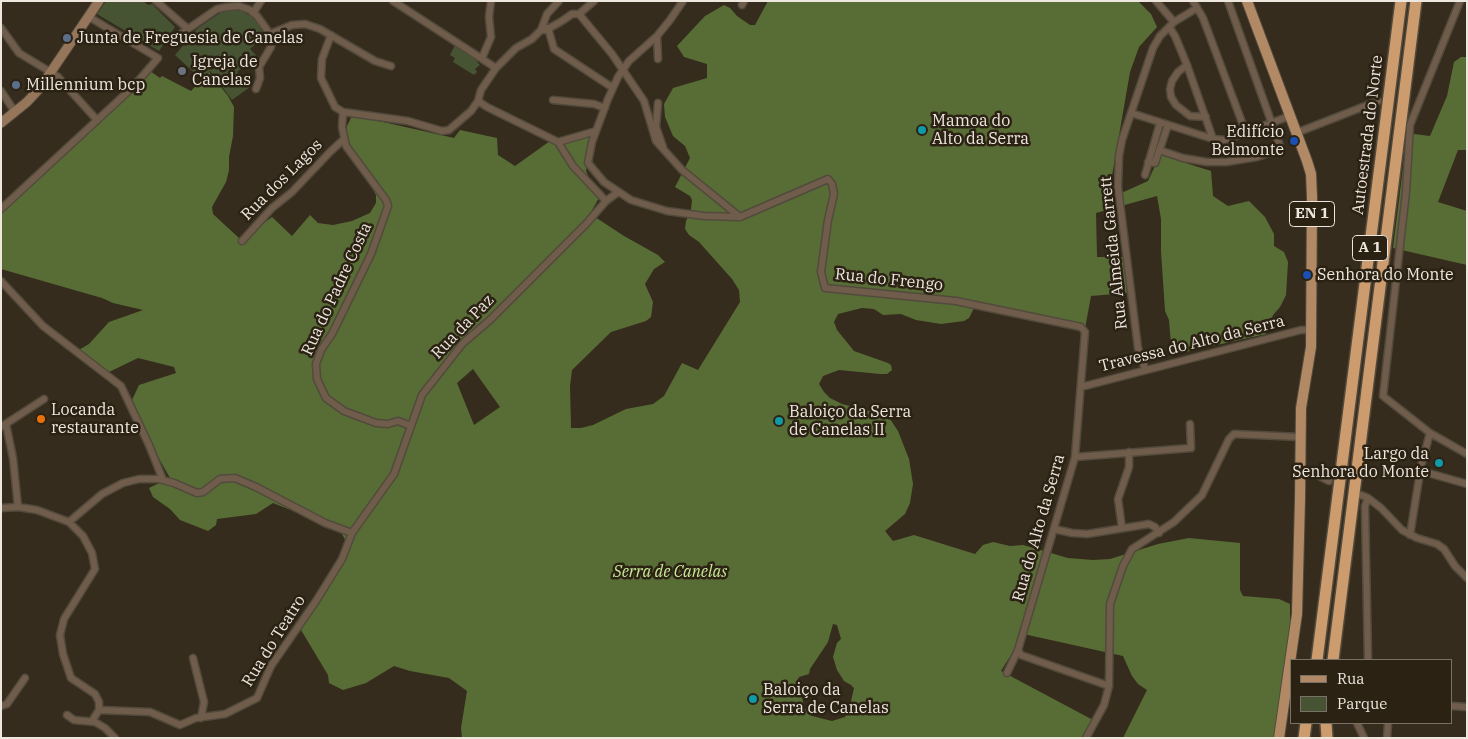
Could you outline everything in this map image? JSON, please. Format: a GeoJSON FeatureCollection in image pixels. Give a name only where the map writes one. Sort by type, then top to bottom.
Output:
{"type":"FeatureCollection","features":[{"type":"Feature","properties":{"kind":"highway","name":"Autoestrada do Norte"},"geometry":{"type":"LineString","coordinates":[[1318,659],[1401,1]]}},
{"type":"Feature","properties":{"kind":"highway","name":"Autoestrada do Norte"},"geometry":{"type":"LineString","coordinates":[[1332,659],[1416,1]]}},
{"type":"Feature","properties":{"kind":"highway"},"geometry":{"type":"LineString","coordinates":[[1304,738],[1306,724]]}},
{"type":"Feature","properties":{"kind":"highway"},"geometry":{"type":"LineString","coordinates":[[1312,724],[1312,738]]}},
{"type":"Feature","properties":{"kind":"highway"},"geometry":{"type":"LineString","coordinates":[[1326,724],[1326,738]]}},
{"type":"Feature","properties":{"kind":"main road"},"geometry":{"type":"LineString","coordinates":[[1,123],[33,95],[99,1]]}},
{"type":"Feature","properties":{"kind":"main road","name":"EN 1"},"geometry":{"type":"LineString","coordinates":[[1247,1],[1311,174],[1311,330],[1308,371],[1300,408],[1297,614],[1290,659]]}},
{"type":"Feature","properties":{"kind":"main road","name":"EN 1"},"geometry":{"type":"LineString","coordinates":[[1279,738],[1290,662]]}},
{"type":"Feature","properties":{"kind":"street"},"geometry":{"type":"LineString","coordinates":[[156,1],[188,29]]}},
{"type":"Feature","properties":{"kind":"street"},"geometry":{"type":"LineString","coordinates":[[253,13],[261,1]]}},
{"type":"Feature","properties":{"kind":"street"},"geometry":{"type":"LineString","coordinates":[[393,1],[496,68]]}},
{"type":"Feature","properties":{"kind":"street"},"geometry":{"type":"LineString","coordinates":[[482,58],[491,37],[489,17],[491,1]]}},
{"type":"Feature","properties":{"kind":"street"},"geometry":{"type":"LineString","coordinates":[[559,1],[547,14],[545,29],[554,49],[613,88]]}},
{"type":"Feature","properties":{"kind":"street"},"geometry":{"type":"LineString","coordinates":[[331,35],[322,59],[321,78],[335,107],[343,112],[408,121],[442,131],[449,130],[459,122],[478,101],[481,90],[496,68],[516,48],[572,14],[579,14],[594,1]]}},
{"type":"Feature","properties":{"kind":"street","name":"Rua do Frengo"},"geometry":{"type":"LineString","coordinates":[[683,1],[657,36],[629,60],[613,88],[596,131],[588,163],[604,182],[617,193],[630,200],[667,211],[704,216],[740,217],[828,179],[832,184],[834,194],[828,220],[821,272],[825,288],[956,301],[1081,327],[1086,332],[1081,387]]}},
{"type":"Feature","properties":{"kind":"street"},"geometry":{"type":"LineString","coordinates":[[1156,1],[1174,22]]}},
{"type":"Feature","properties":{"kind":"street"},"geometry":{"type":"LineString","coordinates":[[1193,1],[1202,18],[1246,133]]}},
{"type":"Feature","properties":{"kind":"street"},"geometry":{"type":"LineString","coordinates":[[1159,150],[1183,158],[1207,162],[1234,162],[1281,149],[1228,1]]}},
{"type":"Feature","properties":{"kind":"street"},"geometry":{"type":"LineString","coordinates":[[1460,1],[1410,125],[1406,192],[1382,396],[1430,433],[1467,454]]}},
{"type":"Feature","properties":{"kind":"street"},"geometry":{"type":"LineString","coordinates":[[172,40],[217,9],[245,5],[270,34],[272,40],[271,47],[259,67],[260,78],[256,89]]}},
{"type":"Feature","properties":{"kind":"street","name":"Rua Almeida Garrett"},"geometry":{"type":"LineString","coordinates":[[1145,369],[1138,348],[1118,188],[1119,156],[1122,140],[1149,56],[1160,36],[1174,22],[1197,8]]}},
{"type":"Feature","properties":{"kind":"street"},"geometry":{"type":"LineString","coordinates":[[579,14],[612,54],[644,101],[656,141],[682,170],[740,217]]}},
{"type":"Feature","properties":{"kind":"street"},"geometry":{"type":"LineString","coordinates":[[1,209],[133,87],[158,58],[89,17]]}},
{"type":"Feature","properties":{"kind":"street"},"geometry":{"type":"LineString","coordinates":[[270,34],[298,23],[313,26],[375,61],[391,66]]}},
{"type":"Feature","properties":{"kind":"street"},"geometry":{"type":"LineString","coordinates":[[1169,27],[1175,36],[1187,65],[1213,139]]}},
{"type":"Feature","properties":{"kind":"street"},"geometry":{"type":"LineString","coordinates":[[1,28],[19,53],[57,76],[97,120]]}},
{"type":"Feature","properties":{"kind":"street"},"geometry":{"type":"LineString","coordinates":[[657,36],[658,58]]}},
{"type":"Feature","properties":{"kind":"street"},"geometry":{"type":"LineString","coordinates":[[1187,65],[1178,72],[1172,81],[1170,89],[1172,97],[1176,105],[1190,116],[1206,117]]}},
{"type":"Feature","properties":{"kind":"street"},"geometry":{"type":"LineString","coordinates":[[1,91],[15,112]]}},
{"type":"Feature","properties":{"kind":"street"},"geometry":{"type":"LineString","coordinates":[[553,100],[594,104],[605,108]]}},
{"type":"Feature","properties":{"kind":"street"},"geometry":{"type":"LineString","coordinates":[[478,101],[502,116],[558,142],[573,166],[606,201]]}},
{"type":"Feature","properties":{"kind":"street"},"geometry":{"type":"LineString","coordinates":[[1296,132],[1378,101]]}},
{"type":"Feature","properties":{"kind":"street"},"geometry":{"type":"LineString","coordinates":[[658,102],[656,127],[664,150]]}},
{"type":"Feature","properties":{"kind":"street","name":"Rua do Padre Costa"},"geometry":{"type":"LineString","coordinates":[[343,112],[346,146],[386,200],[388,206],[371,254],[332,334],[321,350],[316,364],[317,379],[326,398],[344,411],[376,423],[388,424],[398,421],[411,426]]}},
{"type":"Feature","properties":{"kind":"street"},"geometry":{"type":"LineString","coordinates":[[1131,114],[1213,139],[1225,140],[1290,116]]}},
{"type":"Feature","properties":{"kind":"street"},"geometry":{"type":"LineString","coordinates":[[1145,175],[1160,123]]}},
{"type":"Feature","properties":{"kind":"street"},"geometry":{"type":"LineString","coordinates":[[1148,162],[1155,163],[1168,125]]}},
{"type":"Feature","properties":{"kind":"street"},"geometry":{"type":"LineString","coordinates":[[558,142],[596,131]]}},
{"type":"Feature","properties":{"kind":"street","name":"Rua dos Lagos"},"geometry":{"type":"LineString","coordinates":[[242,241],[272,208],[292,192],[344,139]]}},
{"type":"Feature","properties":{"kind":"street","name":"Rua da Paz"},"geometry":{"type":"LineString","coordinates":[[352,533],[394,474],[422,395],[463,342],[490,320],[586,224],[606,201],[617,193]]}},
{"type":"Feature","properties":{"kind":"street"},"geometry":{"type":"LineString","coordinates":[[1,281],[43,326],[121,386],[164,480]]}},
{"type":"Feature","properties":{"kind":"street","name":"Travessa do Alto da Serra"},"geometry":{"type":"LineString","coordinates":[[1081,387],[1301,330],[1311,330]]}},
{"type":"Feature","properties":{"kind":"street","name":"Rua do Alto da Serra"},"geometry":{"type":"LineString","coordinates":[[1007,673],[1018,650],[1075,457],[1081,387]]}},
{"type":"Feature","properties":{"kind":"street"},"geometry":{"type":"LineString","coordinates":[[18,506],[13,458],[4,425],[44,399]]}},
{"type":"Feature","properties":{"kind":"street"},"geometry":{"type":"LineString","coordinates":[[1075,457],[1191,448],[1190,424]]}},
{"type":"Feature","properties":{"kind":"street"},"geometry":{"type":"LineString","coordinates":[[1410,536],[1421,471],[1430,433]]}},
{"type":"Feature","properties":{"kind":"street"},"geometry":{"type":"LineString","coordinates":[[1086,738],[1104,705],[1109,686],[1110,604],[1123,566],[1132,548],[1174,522],[1202,495],[1229,439],[1234,434],[1300,437]]}},
{"type":"Feature","properties":{"kind":"street"},"geometry":{"type":"LineString","coordinates":[[1122,528],[1118,499],[1129,467],[1129,452]]}},
{"type":"Feature","properties":{"kind":"street"},"geometry":{"type":"LineString","coordinates":[[1421,471],[1467,484]]}},
{"type":"Feature","properties":{"kind":"street"},"geometry":{"type":"LineString","coordinates":[[1300,472],[1313,473],[1329,480]]}},
{"type":"Feature","properties":{"kind":"street"},"geometry":{"type":"LineString","coordinates":[[69,522],[102,494],[123,483],[138,479],[174,482],[197,493],[203,492],[220,479],[235,478],[325,523],[352,533]]}},
{"type":"Feature","properties":{"kind":"street"},"geometry":{"type":"LineString","coordinates":[[1361,495],[1381,508],[1410,536],[1427,540],[1444,549],[1455,566],[1467,578]]}},
{"type":"Feature","properties":{"kind":"street"},"geometry":{"type":"LineString","coordinates":[[1368,498],[1365,506],[1368,659]]}},
{"type":"Feature","properties":{"kind":"street"},"geometry":{"type":"LineString","coordinates":[[1,508],[18,506],[37,510],[69,522],[83,536],[92,554],[95,569],[64,619],[60,635],[63,654],[71,678],[94,694],[100,702],[99,710],[92,721]]}},
{"type":"Feature","properties":{"kind":"street"},"geometry":{"type":"LineString","coordinates":[[1054,529],[1087,534],[1149,524],[1155,527],[1158,532]]}},
{"type":"Feature","properties":{"kind":"street","name":"Rua do Teatro"},"geometry":{"type":"LineString","coordinates":[[99,710],[150,712],[180,725],[201,718],[225,714],[257,698],[271,666],[316,601],[342,559],[352,533]]}},
{"type":"Feature","properties":{"kind":"street"},"geometry":{"type":"LineString","coordinates":[[1018,650],[1021,655],[1109,686]]}},
{"type":"Feature","properties":{"kind":"street"},"geometry":{"type":"LineString","coordinates":[[193,658],[204,702],[201,718]]}},
{"type":"Feature","properties":{"kind":"street"},"geometry":{"type":"LineString","coordinates":[[1,706],[7,704],[25,678]]}},
{"type":"Feature","properties":{"kind":"street"},"geometry":{"type":"LineString","coordinates":[[1453,706],[1467,707]]}},
{"type":"Feature","properties":{"kind":"street"},"geometry":{"type":"LineString","coordinates":[[67,715],[74,720],[92,721],[106,728],[115,738]]}},
{"type":"Feature","properties":{"kind":"street"},"geometry":{"type":"LineString","coordinates":[[1357,724],[1364,738]]}},
{"type":"Feature","properties":{"kind":"street"},"geometry":{"type":"LineString","coordinates":[[1387,738],[1388,724]]}},
{"type":"Feature","properties":{"kind":"green space"},"geometry":{"type":"Polygon","coordinates":[[[106,1],[143,1],[148,5],[152,4],[175,27],[159,51],[97,14],[106,1]]]}},
{"type":"Feature","properties":{"kind":"green space","name":"Serra de Canelas"},"geometry":{"type":"Polygon","coordinates":[[[768,1],[1138,1],[1151,14],[1157,27],[1139,47],[1130,72],[1108,199],[1148,181],[1160,155],[1211,171],[1213,196],[1228,206],[1249,201],[1265,217],[1274,234],[1274,246],[1284,252],[1288,262],[1286,295],[1280,307],[1273,315],[1266,334],[1172,355],[1169,320],[1165,311],[1161,219],[1157,196],[1096,213],[1097,257],[1123,257],[1127,293],[1091,296],[1084,334],[1080,330],[974,308],[969,318],[964,321],[941,324],[916,320],[901,314],[883,315],[874,309],[862,308],[838,314],[834,322],[837,330],[854,351],[888,363],[891,365],[892,370],[887,374],[880,374],[839,370],[823,376],[819,384],[830,398],[842,404],[888,416],[898,431],[909,459],[913,484],[910,503],[905,514],[885,531],[893,541],[914,535],[975,554],[983,545],[993,542],[1010,546],[1023,545],[1068,558],[1093,560],[1110,559],[1158,544],[1189,538],[1240,543],[1240,590],[1243,596],[1279,599],[1290,604],[1290,636],[1274,738],[1123,738],[1147,690],[1138,684],[1132,676],[1123,656],[1019,633],[1014,650],[1001,671],[1093,720],[1085,738],[462,738],[461,728],[467,691],[449,678],[394,666],[366,683],[343,690],[329,683],[328,675],[298,625],[325,589],[347,543],[339,529],[273,503],[256,514],[217,519],[216,525],[208,531],[180,520],[170,509],[153,497],[149,488],[170,478],[157,455],[132,400],[139,385],[176,373],[174,367],[138,358],[107,373],[77,351],[89,344],[109,322],[143,310],[113,303],[102,298],[1,269],[1,211],[150,71],[160,78],[162,76],[191,91],[209,72],[228,96],[234,107],[229,170],[226,182],[212,207],[213,214],[239,238],[272,217],[292,236],[310,215],[318,223],[333,225],[352,221],[370,213],[376,203],[376,195],[353,156],[347,133],[347,126],[351,118],[361,117],[454,138],[460,130],[497,138],[498,155],[515,166],[550,141],[578,135],[591,138],[586,171],[599,198],[591,212],[595,217],[658,255],[665,262],[654,269],[645,284],[653,302],[651,317],[646,321],[611,332],[572,370],[570,386],[571,428],[593,425],[626,409],[653,404],[664,396],[682,363],[698,370],[740,302],[739,290],[732,279],[685,229],[692,200],[690,196],[675,187],[690,158],[685,146],[673,136],[665,117],[664,104],[673,88],[707,78],[707,64],[684,57],[677,46],[705,16],[724,5],[750,25],[755,25],[768,1]],[[473,369],[457,383],[474,425],[500,407],[473,369]],[[833,624],[828,642],[810,669],[809,674],[799,677],[795,685],[802,695],[804,708],[812,716],[832,721],[845,717],[849,710],[854,688],[844,681],[837,670],[833,657],[837,643],[841,639],[837,625],[833,624]]]}},
{"type":"Feature","properties":{"kind":"green space"},"geometry":{"type":"Polygon","coordinates":[[[223,11],[242,11],[252,17],[258,23],[264,36],[250,49],[256,55],[237,72],[250,87],[232,100],[210,71],[201,79],[175,55],[198,28],[223,11]]]}},
{"type":"Feature","properties":{"kind":"green space"},"geometry":{"type":"Polygon","coordinates":[[[455,45],[479,60],[477,62],[480,65],[475,69],[477,72],[474,75],[453,62],[455,58],[450,55],[455,45]]]}},
{"type":"Feature","properties":{"kind":"green space"},"geometry":{"type":"Polygon","coordinates":[[[1461,57],[1467,57],[1467,150],[1458,150],[1438,202],[1467,211],[1467,265],[1393,248],[1407,136],[1414,134],[1430,136],[1447,96],[1454,62],[1461,57]]]}},
{"type":"Feature","properties":{"kind":"place","name":"Junta de Freguesia de Canelas"},"geometry":{"type":"Point","coordinates":[67,38]}},
{"type":"Feature","properties":{"kind":"place","name":"Igreja de Canelas"},"geometry":{"type":"Point","coordinates":[182,71]}},
{"type":"Feature","properties":{"kind":"place","name":"Millennium bcp"},"geometry":{"type":"Point","coordinates":[16,85]}},
{"type":"Feature","properties":{"kind":"place","name":"Mamoa do Alto da Serra"},"geometry":{"type":"Point","coordinates":[922,130]}},
{"type":"Feature","properties":{"kind":"place","name":"Edifício Belmonte"},"geometry":{"type":"Point","coordinates":[1294,141]}},
{"type":"Feature","properties":{"kind":"place","name":"Senhora do Monte"},"geometry":{"type":"Point","coordinates":[1307,275]}},
{"type":"Feature","properties":{"kind":"place","name":"Locanda restaurante"},"geometry":{"type":"Point","coordinates":[41,419]}},
{"type":"Feature","properties":{"kind":"place","name":"Baloiço da Serra de Canelas II"},"geometry":{"type":"Point","coordinates":[779,421]}},
{"type":"Feature","properties":{"kind":"place","name":"Largo da Senhora do Monte"},"geometry":{"type":"Point","coordinates":[1439,463]}},
{"type":"Feature","properties":{"kind":"place","name":"Baloiço da Serra de Canelas"},"geometry":{"type":"Point","coordinates":[753,699]}}]}
